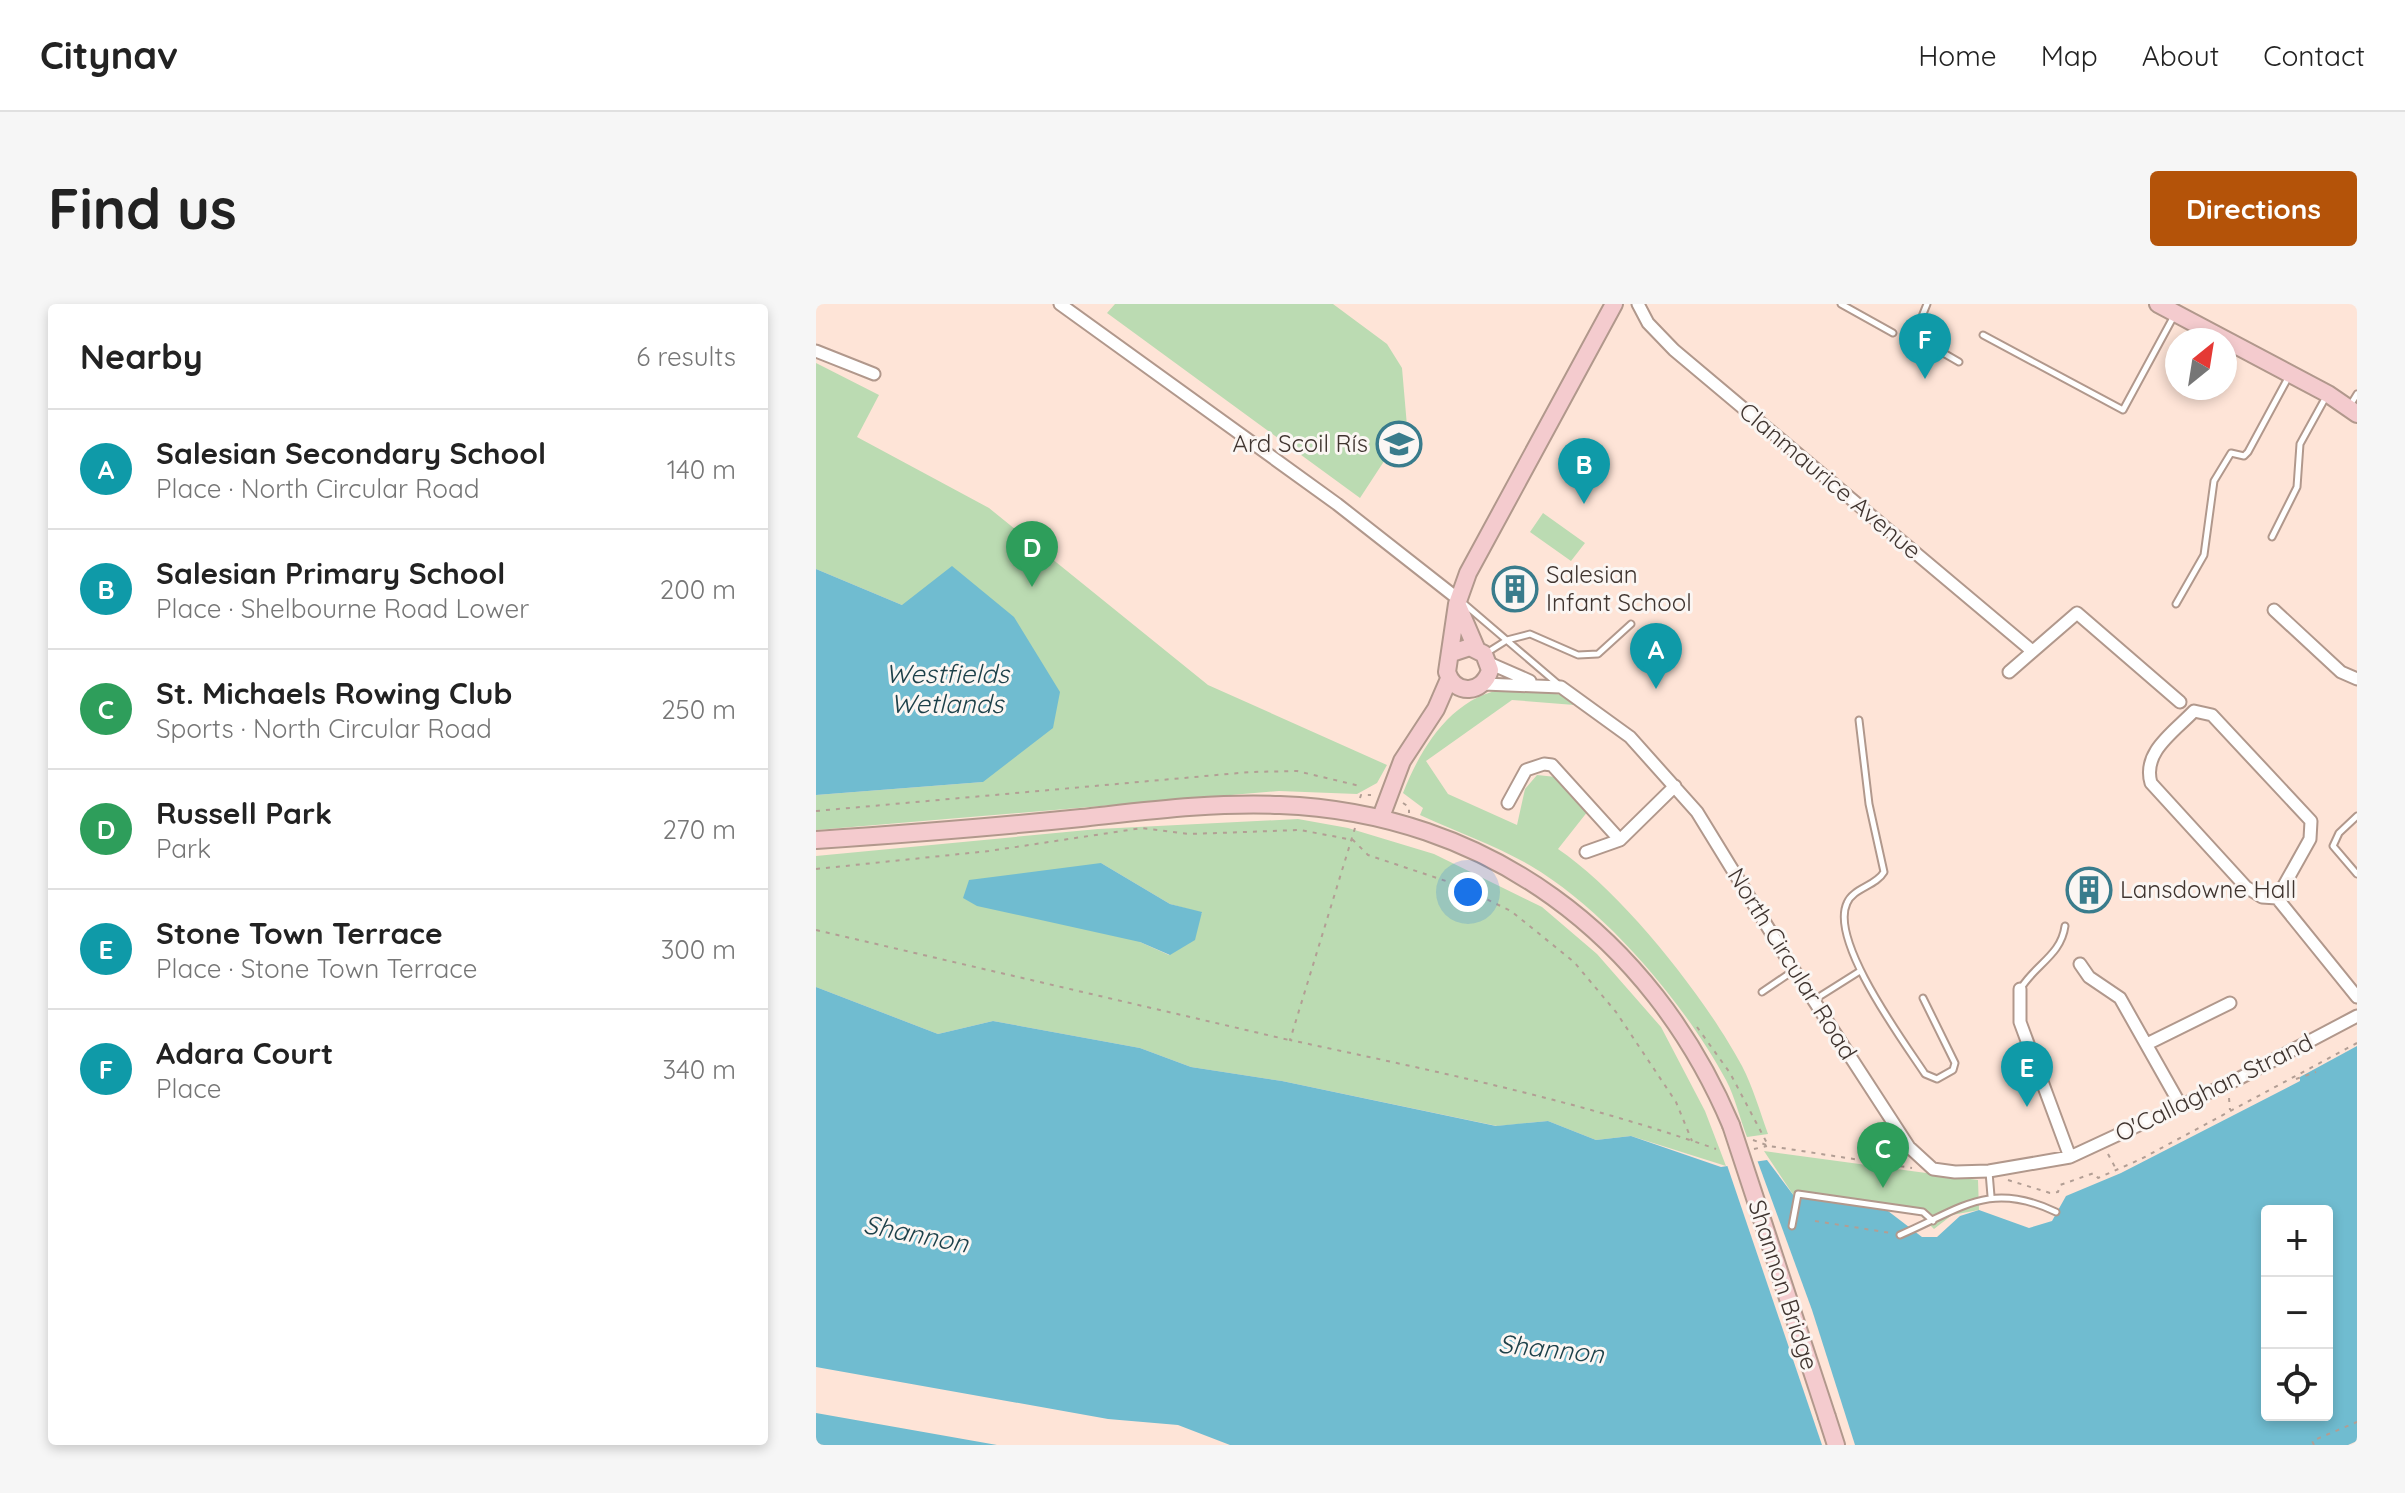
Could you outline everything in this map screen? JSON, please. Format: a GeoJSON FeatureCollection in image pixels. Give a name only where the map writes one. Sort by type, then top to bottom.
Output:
{"type":"FeatureCollection","features":[{"type":"Feature","properties":{"kind":"main road"},"geometry":{"type":"LineString","coordinates":[[1455,684],[1447,665],[1452,653],[1458,602],[1468,573],[1614,304]]}},
{"type":"Feature","properties":{"kind":"main road"},"geometry":{"type":"LineString","coordinates":[[2158,304],[2354,406]]}},
{"type":"Feature","properties":{"kind":"main road"},"geometry":{"type":"LineString","coordinates":[[1455,684],[1473,689],[1484,684],[1483,655],[1458,602]]}},
{"type":"Feature","properties":{"kind":"main road"},"geometry":{"type":"LineString","coordinates":[[1452,653],[1464,647],[1483,655]]}},
{"type":"Feature","properties":{"kind":"main road"},"geometry":{"type":"LineString","coordinates":[[1381,817],[1402,761],[1455,684]]}},
{"type":"Feature","properties":{"kind":"main road","name":"Shannon Bridge"},"geometry":{"type":"LineString","coordinates":[[816,840],[932,833],[1156,810],[1279,805],[1381,817],[1466,846],[1519,874],[1565,905],[1602,936],[1642,977],[1692,1048],[1731,1125],[1836,1445]]}},
{"type":"Feature","properties":{"kind":"street"},"geometry":{"type":"LineString","coordinates":[[1060,304],[1337,504],[1458,602]]}},
{"type":"Feature","properties":{"kind":"street","name":"Clanmaurice Avenue"},"geometry":{"type":"LineString","coordinates":[[1638,304],[1648,323],[1674,350],[2031,650]]}},
{"type":"Feature","properties":{"kind":"street"},"geometry":{"type":"LineString","coordinates":[[816,351],[874,374]]}},
{"type":"Feature","properties":{"kind":"street"},"geometry":{"type":"LineString","coordinates":[[2274,610],[2341,672],[2357,679]]}},
{"type":"Feature","properties":{"kind":"street"},"geometry":{"type":"LineString","coordinates":[[2009,672],[2077,613],[2180,702]]}},
{"type":"Feature","properties":{"kind":"street","name":"North Circular Road"},"geometry":{"type":"LineString","coordinates":[[1483,655],[1538,684]]}},
{"type":"Feature","properties":{"kind":"street","name":"North Circular Road"},"geometry":{"type":"LineString","coordinates":[[1484,684],[1561,687],[1630,737],[1697,812],[1813,1001],[1909,1147],[1933,1169]]}},
{"type":"Feature","properties":{"kind":"street"},"geometry":{"type":"LineString","coordinates":[[2277,898],[2310,839],[2311,821],[2212,715],[2194,711],[2150,757],[2146,767],[2151,783],[2246,887],[2262,897],[2277,898],[2357,997]]}},
{"type":"Feature","properties":{"kind":"street"},"geometry":{"type":"LineString","coordinates":[[1508,803],[1526,770],[1544,764],[1552,765],[1620,840]]}},
{"type":"Feature","properties":{"kind":"street"},"geometry":{"type":"LineString","coordinates":[[1586,852],[1620,840],[1675,786]]}},
{"type":"Feature","properties":{"kind":"street"},"geometry":{"type":"LineString","coordinates":[[2080,964],[2095,982],[2116,992],[2181,1106]]}},
{"type":"Feature","properties":{"kind":"street"},"geometry":{"type":"LineString","coordinates":[[1933,1169],[1989,1171],[2070,1157],[2020,1022],[2020,989]]}},
{"type":"Feature","properties":{"kind":"street"},"geometry":{"type":"LineString","coordinates":[[2147,1044],[2230,1003]]}},
{"type":"Feature","properties":{"kind":"street","name":"O'Callaghan Strand"},"geometry":{"type":"LineString","coordinates":[[2070,1157],[2181,1106],[2357,1016]]}},
{"type":"Feature","properties":{"kind":"lane"},"geometry":{"type":"LineString","coordinates":[[1841,304],[1893,333]]}},
{"type":"Feature","properties":{"kind":"lane"},"geometry":{"type":"LineString","coordinates":[[1927,304],[1914,336],[1959,362]]}},
{"type":"Feature","properties":{"kind":"lane"},"geometry":{"type":"LineString","coordinates":[[1983,335],[2123,410],[2175,313]]}},
{"type":"Feature","properties":{"kind":"lane"},"geometry":{"type":"LineString","coordinates":[[2176,604],[2204,555],[2214,481],[2231,453],[2244,456],[2248,452],[2290,375]]}},
{"type":"Feature","properties":{"kind":"lane"},"geometry":{"type":"LineString","coordinates":[[2272,537],[2297,487],[2300,444],[2328,394]]}},
{"type":"Feature","properties":{"kind":"lane"},"geometry":{"type":"LineString","coordinates":[[1458,602],[1561,687]]}},
{"type":"Feature","properties":{"kind":"lane"},"geometry":{"type":"LineString","coordinates":[[1483,655],[1507,640],[1530,634],[1578,655],[1598,654],[1631,624]]}},
{"type":"Feature","properties":{"kind":"lane"},"geometry":{"type":"LineString","coordinates":[[1859,720],[1869,804],[1884,867],[1882,876],[1846,904],[1844,920],[1860,971],[1925,1074],[1933,1079],[1953,1070],[1955,1063],[1923,998]]}},
{"type":"Feature","properties":{"kind":"lane"},"geometry":{"type":"LineString","coordinates":[[2357,816],[2339,833],[2333,846],[2357,874]]}},
{"type":"Feature","properties":{"kind":"lane"},"geometry":{"type":"LineString","coordinates":[[2020,989],[2033,970],[2057,951],[2065,926]]}},
{"type":"Feature","properties":{"kind":"lane"},"geometry":{"type":"LineString","coordinates":[[1762,992],[1794,970]]}},
{"type":"Feature","properties":{"kind":"lane"},"geometry":{"type":"LineString","coordinates":[[1813,1001],[1860,971]]}},
{"type":"Feature","properties":{"kind":"lane"},"geometry":{"type":"LineString","coordinates":[[1989,1171],[1991,1196]]}},
{"type":"Feature","properties":{"kind":"lane"},"geometry":{"type":"LineString","coordinates":[[1792,1226],[1798,1194],[1923,1212],[1933,1221]]}},
{"type":"Feature","properties":{"kind":"lane"},"geometry":{"type":"LineString","coordinates":[[1900,1235],[1991,1196],[2014,1197],[2056,1212]]}},
{"type":"Feature","properties":{"kind":"path"},"geometry":{"type":"LineString","coordinates":[[816,811],[1250,772],[1297,771],[1360,786]]}},
{"type":"Feature","properties":{"kind":"path"},"geometry":{"type":"LineString","coordinates":[[1165,824],[1169,831]]}},
{"type":"Feature","properties":{"kind":"path"},"geometry":{"type":"LineString","coordinates":[[1290,1040],[1353,840],[1355,825]]}},
{"type":"Feature","properties":{"kind":"path"},"geometry":{"type":"LineString","coordinates":[[816,869],[989,851],[1142,828],[1189,834],[1300,830],[1353,840],[1368,855],[1455,884],[1511,911],[1574,962],[1616,1012],[1676,1102],[1692,1141]]}},
{"type":"Feature","properties":{"kind":"path"},"geometry":{"type":"LineString","coordinates":[[816,930],[1525,1091],[1716,1149]]}},
{"type":"Feature","properties":{"kind":"path"},"geometry":{"type":"LineString","coordinates":[[1697,1027],[1730,1073],[1769,1146]]}},
{"type":"Feature","properties":{"kind":"path"},"geometry":{"type":"LineString","coordinates":[[1989,1171],[2050,1193],[2058,1192],[2060,1185],[2094,1173],[2098,1178],[2116,1170],[2357,1043]]}},
{"type":"Feature","properties":{"kind":"path"},"geometry":{"type":"LineString","coordinates":[[2294,1077],[2296,1080],[2316,1072]]}},
{"type":"Feature","properties":{"kind":"path"},"geometry":{"type":"LineString","coordinates":[[2226,1100],[2230,1111]]}},
{"type":"Feature","properties":{"kind":"path"},"geometry":{"type":"LineString","coordinates":[[1745,1137],[1769,1146],[1933,1169]]}},
{"type":"Feature","properties":{"kind":"path"},"geometry":{"type":"LineString","coordinates":[[1754,1149],[1769,1146]]}},
{"type":"Feature","properties":{"kind":"path"},"geometry":{"type":"LineString","coordinates":[[2110,1154],[2116,1170]]}},
{"type":"Feature","properties":{"kind":"path"},"geometry":{"type":"LineString","coordinates":[[2077,1170],[2079,1178]]}},
{"type":"Feature","properties":{"kind":"path"},"geometry":{"type":"LineString","coordinates":[[1815,1221],[1900,1235]]}},
{"type":"Feature","properties":{"kind":"path"},"geometry":{"type":"LineString","coordinates":[[2314,1445],[2312,1441],[2357,1422]]}},
{"type":"Feature","properties":{"kind":"green space"},"geometry":{"type":"Polygon","coordinates":[[[1115,304],[1333,304],[1387,344],[1402,368],[1407,426],[1360,498],[1107,313],[1115,304]]]}},
{"type":"Feature","properties":{"kind":"green space"},"geometry":{"type":"Polygon","coordinates":[[[816,363],[879,395],[857,437],[989,508],[1208,685],[1387,765],[1377,783],[1357,794],[1279,791],[816,830],[816,795],[983,782],[902,605],[816,569],[816,363]]]}},
{"type":"Feature","properties":{"kind":"green space"},"geometry":{"type":"Polygon","coordinates":[[[1543,513],[1585,543],[1571,561],[1530,532],[1543,513]]]}},
{"type":"Feature","properties":{"kind":"green space"},"geometry":{"type":"Polygon","coordinates":[[[1507,689],[1574,696],[1587,706],[1512,700],[1426,761],[1448,794],[1517,825],[1525,789],[1537,775],[1556,777],[1588,811],[1558,849],[1609,891],[1635,918],[1707,1009],[1742,1066],[1768,1134],[1747,1137],[1729,1087],[1709,1051],[1666,990],[1615,933],[1588,908],[1531,866],[1420,815],[1423,808],[1403,793],[1419,758],[1455,712],[1488,693],[1507,689]]]}},
{"type":"Feature","properties":{"kind":"green space"},"geometry":{"type":"Polygon","coordinates":[[[1298,819],[1348,828],[1434,854],[1542,907],[1597,954],[1661,1027],[1705,1111],[1726,1166],[1631,1136],[1596,1140],[1548,1121],[1497,1126],[1282,1081],[1191,1067],[1140,1048],[993,1021],[938,1034],[816,987],[816,856],[1098,829],[1298,819]],[[1101,863],[1140,942],[1169,955],[1202,913],[1170,904],[1101,863]]]}},
{"type":"Feature","properties":{"kind":"green space"},"geometry":{"type":"Polygon","coordinates":[[[1764,1151],[1978,1180],[1979,1210],[1952,1215],[1934,1229],[1920,1215],[1794,1196],[1764,1151]]]}},
{"type":"Feature","properties":{"kind":"water","name":"Westfields Wetlands"},"geometry":{"type":"Polygon","coordinates":[[[952,566],[1014,617],[1060,692],[1053,728],[983,782],[816,795],[816,569],[902,605],[952,566]]]}},
{"type":"Feature","properties":{"kind":"water"},"geometry":{"type":"Polygon","coordinates":[[[1101,863],[1170,904],[1202,912],[1195,940],[1170,955],[1140,942],[977,906],[963,898],[969,880],[1101,863]]]}},
{"type":"Feature","properties":{"kind":"water","name":"Shannon"},"geometry":{"type":"Polygon","coordinates":[[[816,987],[938,1034],[993,1021],[1140,1048],[1191,1067],[1282,1081],[1496,1126],[1548,1121],[1596,1140],[1631,1136],[1721,1167],[1767,1160],[1794,1196],[1888,1211],[1922,1237],[1937,1237],[1960,1216],[1979,1210],[2029,1228],[2052,1221],[2066,1196],[2121,1173],[2300,1081],[2300,1077],[2357,1046],[2357,1441],[2348,1445],[1230,1445],[1178,1425],[1108,1419],[816,1367],[816,987]]]}},
{"type":"Feature","properties":{"kind":"water"},"geometry":{"type":"Polygon","coordinates":[[[816,1413],[997,1445],[816,1445],[816,1413]]]}},
{"type":"Feature","properties":{"kind":"pier"},"geometry":{"type":"Polygon","coordinates":[[[1756,1157],[1812,1310],[1855,1445],[1822,1445],[1726,1162],[1756,1157]]]}},
{"type":"Feature","properties":{"kind":"place","name":"Adara Court"},"geometry":{"type":"Point","coordinates":[1925,379]}},
{"type":"Feature","properties":{"kind":"place","name":"Ard Scoil Rís"},"geometry":{"type":"Point","coordinates":[1399,444]}},
{"type":"Feature","properties":{"kind":"place","name":"Salesian Primary School"},"geometry":{"type":"Point","coordinates":[1584,504]}},
{"type":"Feature","properties":{"kind":"place","name":"Russell Park"},"geometry":{"type":"Point","coordinates":[1032,587]}},
{"type":"Feature","properties":{"kind":"place","name":"Salesian Infant School"},"geometry":{"type":"Point","coordinates":[1515,589]}},
{"type":"Feature","properties":{"kind":"place","name":"Salesian Secondary School"},"geometry":{"type":"Point","coordinates":[1656,689]}},
{"type":"Feature","properties":{"kind":"place","name":"Lansdowne Hall"},"geometry":{"type":"Point","coordinates":[2089,890]}},
{"type":"Feature","properties":{"kind":"place","name":"Stone Town Terrace"},"geometry":{"type":"Point","coordinates":[2027,1107]}},
{"type":"Feature","properties":{"kind":"place","name":"St. Michaels Rowing Club"},"geometry":{"type":"Point","coordinates":[1883,1188]}}]}
